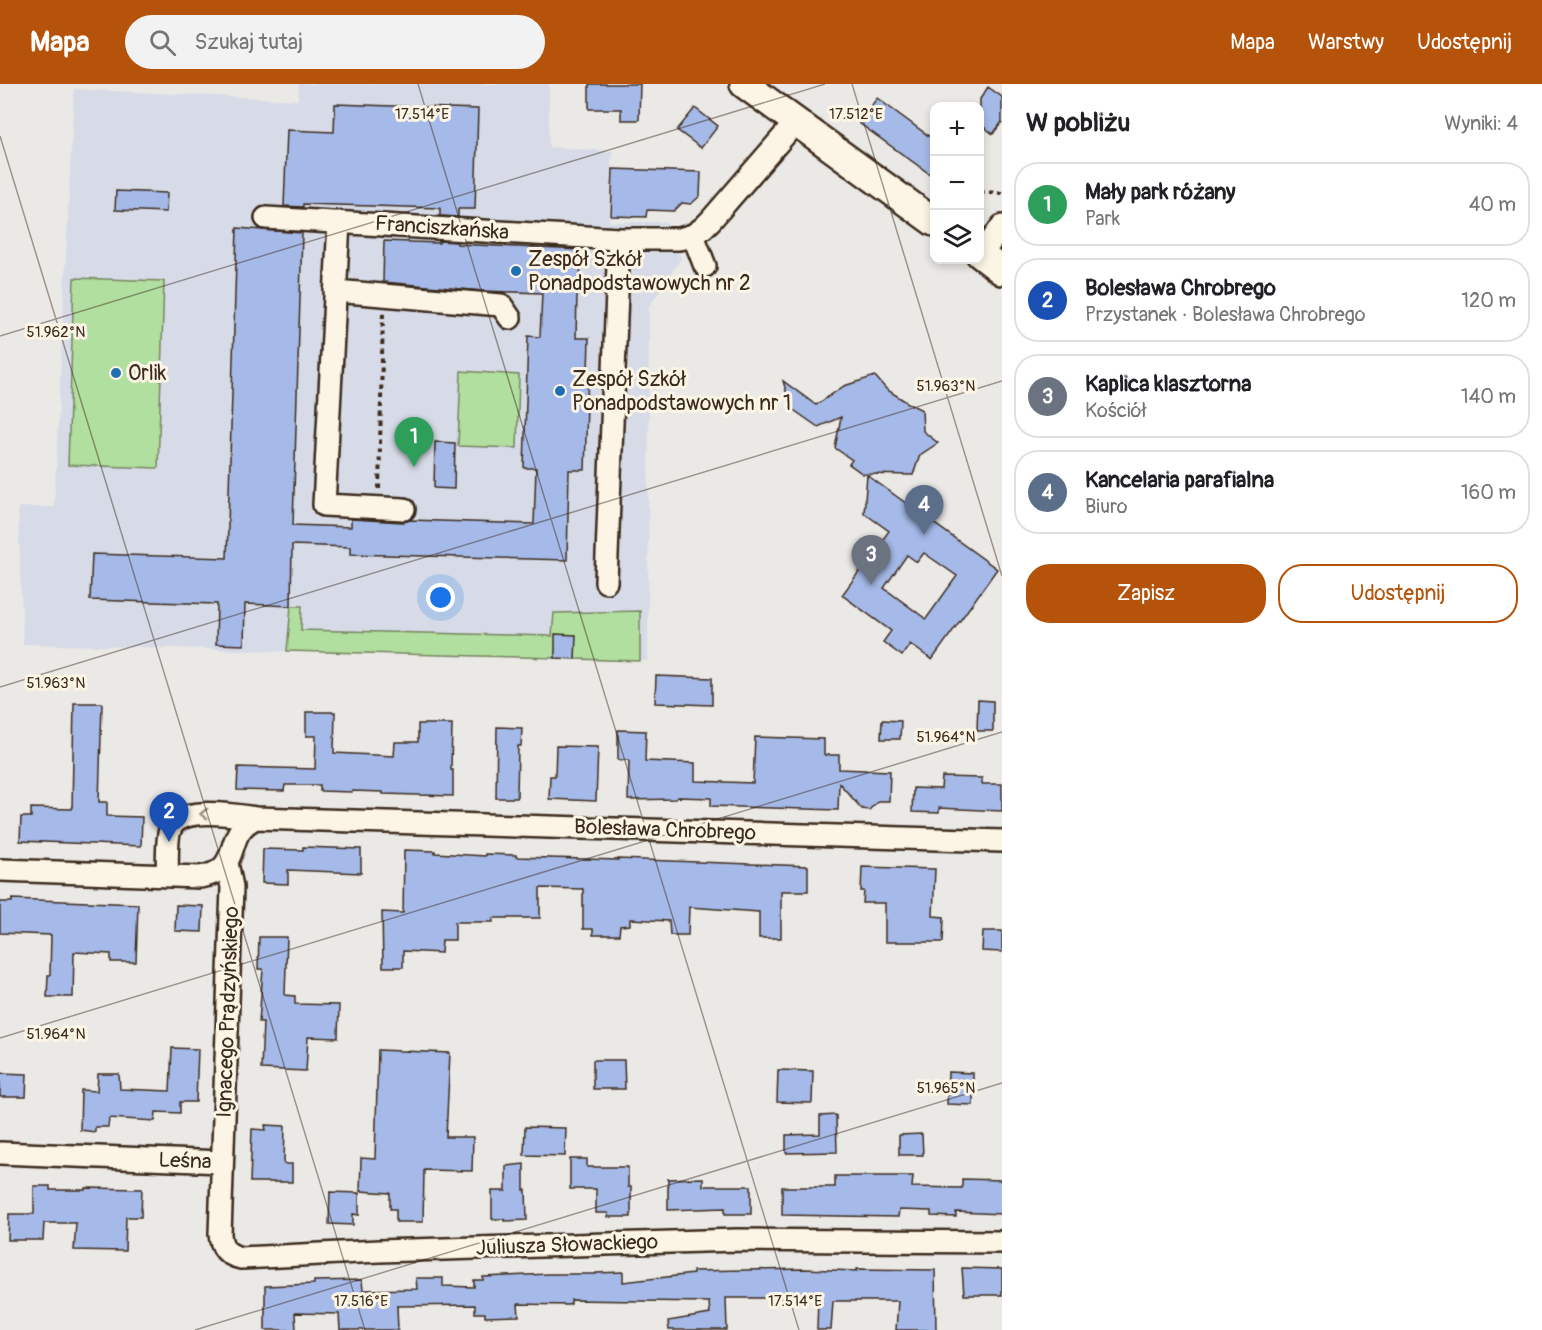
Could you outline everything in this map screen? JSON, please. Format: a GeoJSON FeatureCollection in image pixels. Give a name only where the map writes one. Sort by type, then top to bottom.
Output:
{"type":"FeatureCollection","features":[{"type":"Feature","properties":{"kind":"main road"},"geometry":{"type":"LineString","coordinates":[[744,84],[930,219]]}},
{"type":"Feature","properties":{"kind":"street"},"geometry":{"type":"LineString","coordinates":[[705,266],[693,235],[711,220],[796,122]]}},
{"type":"Feature","properties":{"kind":"street","name":"Franciszkańska"},"geometry":{"type":"LineString","coordinates":[[266,218],[619,239],[679,238],[693,235]]}},
{"type":"Feature","properties":{"kind":"street"},"geometry":{"type":"LineString","coordinates":[[339,222],[324,505],[404,509]]}},
{"type":"Feature","properties":{"kind":"street"},"geometry":{"type":"LineString","coordinates":[[987,260],[1002,226]]}},
{"type":"Feature","properties":{"kind":"street"},"geometry":{"type":"LineString","coordinates":[[606,582],[619,239]]}},
{"type":"Feature","properties":{"kind":"street"},"geometry":{"type":"LineString","coordinates":[[335,291],[501,305],[510,318]]}},
{"type":"Feature","properties":{"kind":"street","name":"Bolesława Chrobrego"},"geometry":{"type":"LineString","coordinates":[[167,876],[169,831],[174,822],[184,816],[194,814],[256,818],[1002,841]]}},
{"type":"Feature","properties":{"kind":"street"},"geometry":{"type":"LineString","coordinates":[[0,870],[200,877],[211,875],[227,863],[235,837],[240,829],[247,822],[256,818]]}},
{"type":"Feature","properties":{"kind":"street","name":"Ignacego Prądzyńskiego"},"geometry":{"type":"LineString","coordinates":[[222,1162],[232,887],[227,863]]}},
{"type":"Feature","properties":{"kind":"street","name":"Leśna"},"geometry":{"type":"LineString","coordinates":[[0,1154],[222,1162]]}},
{"type":"Feature","properties":{"kind":"street","name":"Juliusza Słowackiego"},"geometry":{"type":"LineString","coordinates":[[222,1162],[220,1243],[233,1257],[241,1258],[379,1251],[736,1240],[1002,1242]]}},
{"type":"Feature","properties":{"kind":"path"},"geometry":{"type":"LineString","coordinates":[[984,192],[1002,193]]}},
{"type":"Feature","properties":{"kind":"path"},"geometry":{"type":"LineString","coordinates":[[379,508],[384,295]]}},
{"type":"Feature","properties":{"kind":"shaded area"},"geometry":{"type":"Polygon","coordinates":[[[299,84],[549,84],[549,147],[612,151],[609,222],[666,222],[681,258],[649,307],[648,661],[23,644],[18,507],[54,507],[74,89],[298,100],[299,84]]]}},
{"type":"Feature","properties":{"kind":"green space","name":"Orlik"},"geometry":{"type":"Polygon","coordinates":[[[74,278],[164,281],[158,468],[68,465],[74,278]]]}},
{"type":"Feature","properties":{"kind":"green space"},"geometry":{"type":"Polygon","coordinates":[[[461,371],[519,375],[517,448],[458,446],[461,371]]]}},
{"type":"Feature","properties":{"kind":"green space"},"geometry":{"type":"Polygon","coordinates":[[[291,606],[302,606],[301,630],[552,636],[554,613],[640,611],[640,661],[575,659],[575,635],[556,635],[555,658],[287,651],[291,606]]]}},
{"type":"Feature","properties":{"kind":"building"},"geometry":{"type":"Polygon","coordinates":[[[589,84],[640,84],[639,120],[621,120],[621,109],[589,109],[589,84]]]}},
{"type":"Feature","properties":{"kind":"building"},"geometry":{"type":"Polygon","coordinates":[[[988,87],[1002,97],[1002,122],[993,134],[984,127],[984,102],[980,102],[988,87]]]}},
{"type":"Feature","properties":{"kind":"building"},"geometry":{"type":"Polygon","coordinates":[[[877,98],[930,137],[930,174],[859,123],[877,98]]]}},
{"type":"Feature","properties":{"kind":"building"},"geometry":{"type":"Polygon","coordinates":[[[335,104],[478,109],[475,209],[458,209],[458,217],[440,216],[440,208],[303,204],[303,207],[284,206],[287,130],[334,132],[335,104]]]}},
{"type":"Feature","properties":{"kind":"building"},"geometry":{"type":"Polygon","coordinates":[[[695,108],[718,126],[701,148],[677,130],[695,108]]]}},
{"type":"Feature","properties":{"kind":"building"},"geometry":{"type":"Polygon","coordinates":[[[613,169],[701,172],[700,196],[691,204],[682,203],[674,211],[647,210],[646,217],[611,216],[613,169]]]}},
{"type":"Feature","properties":{"kind":"building"},"geometry":{"type":"Polygon","coordinates":[[[116,191],[167,193],[166,212],[115,210],[116,191]]]}},
{"type":"Feature","properties":{"kind":"building"},"geometry":{"type":"Polygon","coordinates":[[[237,228],[302,233],[293,525],[351,527],[351,519],[534,524],[536,468],[524,468],[528,336],[540,337],[542,293],[483,291],[383,282],[384,241],[439,243],[439,241],[457,242],[457,244],[581,250],[576,338],[589,338],[585,470],[569,470],[567,560],[350,554],[350,547],[292,545],[291,606],[245,604],[244,645],[216,644],[217,604],[90,600],[92,554],[227,558],[237,228]]]}},
{"type":"Feature","properties":{"kind":"building"},"geometry":{"type":"Polygon","coordinates":[[[875,376],[886,389],[922,410],[923,431],[938,443],[920,455],[913,475],[863,474],[849,464],[852,460],[835,448],[841,417],[818,427],[791,408],[783,381],[816,405],[844,386],[875,376]]]}},
{"type":"Feature","properties":{"kind":"building"},"geometry":{"type":"Polygon","coordinates":[[[435,442],[455,443],[454,489],[434,488],[435,442]]]}},
{"type":"Feature","properties":{"kind":"building"},"geometry":{"type":"Polygon","coordinates":[[[867,475],[997,569],[932,660],[910,644],[902,656],[883,642],[891,631],[842,595],[889,531],[864,513],[867,475]],[[924,553],[917,562],[907,555],[884,588],[926,619],[957,576],[924,553]]]}},
{"type":"Feature","properties":{"kind":"building"},"geometry":{"type":"Polygon","coordinates":[[[555,634],[576,635],[575,659],[555,658],[555,634]]]}},
{"type":"Feature","properties":{"kind":"building"},"geometry":{"type":"Polygon","coordinates":[[[656,676],[712,678],[712,705],[655,703],[656,676]]]}},
{"type":"Feature","properties":{"kind":"building"},"geometry":{"type":"Polygon","coordinates":[[[978,700],[993,701],[993,731],[977,731],[978,700]]]}},
{"type":"Feature","properties":{"kind":"building"},"geometry":{"type":"Polygon","coordinates":[[[74,703],[102,703],[99,802],[107,802],[107,816],[142,817],[141,846],[20,841],[21,817],[31,817],[31,808],[72,809],[74,703]]]}},
{"type":"Feature","properties":{"kind":"building"},"geometry":{"type":"Polygon","coordinates":[[[306,712],[335,712],[334,753],[394,756],[395,742],[418,742],[418,724],[452,724],[453,796],[320,791],[320,785],[285,785],[284,791],[237,790],[238,767],[315,769],[316,736],[306,736],[306,712]]]}},
{"type":"Feature","properties":{"kind":"building"},"geometry":{"type":"Polygon","coordinates":[[[882,720],[901,721],[900,739],[881,739],[882,720]]]}},
{"type":"Feature","properties":{"kind":"building"},"geometry":{"type":"Polygon","coordinates":[[[497,727],[522,728],[521,746],[518,746],[517,798],[496,798],[497,727]]]}},
{"type":"Feature","properties":{"kind":"building"},"geometry":{"type":"Polygon","coordinates":[[[618,730],[646,731],[645,761],[695,763],[695,781],[753,783],[755,737],[824,739],[824,755],[839,755],[839,769],[890,771],[889,801],[878,801],[869,810],[862,809],[839,783],[838,810],[711,806],[711,798],[628,800],[629,760],[618,760],[618,730]]]}},
{"type":"Feature","properties":{"kind":"building"},"geometry":{"type":"Polygon","coordinates":[[[556,746],[598,747],[596,801],[549,799],[550,776],[555,776],[556,746]]]}},
{"type":"Feature","properties":{"kind":"building"},"geometry":{"type":"Polygon","coordinates":[[[942,777],[982,778],[982,784],[1002,784],[1002,811],[939,808],[939,813],[912,812],[913,788],[941,789],[942,777]]]}},
{"type":"Feature","properties":{"kind":"building"},"geometry":{"type":"Polygon","coordinates":[[[303,847],[361,849],[361,873],[288,870],[288,884],[262,883],[263,849],[303,850],[303,847]]]}},
{"type":"Feature","properties":{"kind":"building"},"geometry":{"type":"Polygon","coordinates":[[[404,850],[485,856],[485,854],[516,855],[516,857],[808,866],[808,891],[781,891],[781,938],[759,938],[759,912],[689,907],[688,935],[670,935],[669,921],[630,919],[630,925],[620,926],[619,935],[593,935],[593,929],[583,929],[583,889],[540,888],[540,918],[493,918],[493,922],[455,922],[455,940],[442,940],[441,953],[403,951],[403,967],[383,967],[382,912],[403,913],[404,850]]]}},
{"type":"Feature","properties":{"kind":"building"},"geometry":{"type":"Polygon","coordinates":[[[862,867],[935,869],[933,916],[944,917],[943,942],[885,942],[885,903],[863,903],[862,867]]]}},
{"type":"Feature","properties":{"kind":"building"},"geometry":{"type":"Polygon","coordinates":[[[12,899],[138,904],[136,962],[111,962],[111,954],[74,952],[73,997],[47,997],[51,935],[0,933],[0,902],[12,902],[12,899]]]}},
{"type":"Feature","properties":{"kind":"building"},"geometry":{"type":"Polygon","coordinates":[[[176,905],[203,906],[202,932],[175,931],[176,905]]]}},
{"type":"Feature","properties":{"kind":"building"},"geometry":{"type":"Polygon","coordinates":[[[983,931],[1002,931],[1002,952],[982,951],[983,931]]]}},
{"type":"Feature","properties":{"kind":"building"},"geometry":{"type":"Polygon","coordinates":[[[259,937],[287,937],[285,995],[295,996],[295,1004],[339,1005],[338,1038],[308,1037],[306,1071],[261,1069],[263,1022],[259,1022],[263,969],[258,969],[259,937]]]}},
{"type":"Feature","properties":{"kind":"building"},"geometry":{"type":"Polygon","coordinates":[[[172,1048],[198,1049],[196,1102],[180,1102],[180,1113],[156,1112],[155,1121],[109,1118],[108,1127],[95,1127],[95,1132],[80,1130],[81,1090],[97,1091],[98,1074],[119,1074],[120,1089],[170,1091],[172,1048]]]}},
{"type":"Feature","properties":{"kind":"building"},"geometry":{"type":"Polygon","coordinates":[[[378,1050],[450,1053],[446,1137],[473,1137],[472,1171],[424,1170],[423,1222],[396,1222],[396,1209],[390,1209],[390,1193],[360,1191],[361,1158],[375,1159],[378,1050]]]}},
{"type":"Feature","properties":{"kind":"building"},"geometry":{"type":"Polygon","coordinates":[[[593,1060],[624,1060],[625,1089],[593,1089],[593,1060]]]}},
{"type":"Feature","properties":{"kind":"building"},"geometry":{"type":"Polygon","coordinates":[[[778,1070],[813,1071],[812,1103],[777,1102],[778,1070]]]}},
{"type":"Feature","properties":{"kind":"building"},"geometry":{"type":"Polygon","coordinates":[[[948,1072],[973,1073],[973,1105],[947,1104],[948,1072]]]}},
{"type":"Feature","properties":{"kind":"building"},"geometry":{"type":"Polygon","coordinates":[[[0,1073],[27,1074],[26,1097],[0,1097],[0,1073]]]}},
{"type":"Feature","properties":{"kind":"building"},"geometry":{"type":"Polygon","coordinates":[[[836,1115],[837,1152],[786,1153],[786,1135],[820,1134],[820,1116],[836,1115]]]}},
{"type":"Feature","properties":{"kind":"building"},"geometry":{"type":"Polygon","coordinates":[[[265,1125],[285,1126],[284,1164],[292,1164],[292,1182],[250,1182],[252,1129],[266,1130],[265,1125]]]}},
{"type":"Feature","properties":{"kind":"building"},"geometry":{"type":"Polygon","coordinates":[[[525,1127],[566,1128],[565,1156],[524,1155],[525,1127]]]}},
{"type":"Feature","properties":{"kind":"building"},"geometry":{"type":"Polygon","coordinates":[[[922,1134],[923,1155],[899,1155],[899,1135],[922,1134]]]}},
{"type":"Feature","properties":{"kind":"building"},"geometry":{"type":"Polygon","coordinates":[[[570,1159],[587,1159],[587,1167],[628,1167],[631,1217],[608,1217],[608,1213],[596,1213],[596,1189],[570,1189],[570,1159]]]}},
{"type":"Feature","properties":{"kind":"building"},"geometry":{"type":"Polygon","coordinates":[[[524,1164],[527,1220],[492,1219],[492,1191],[506,1191],[506,1166],[524,1164]]]}},
{"type":"Feature","properties":{"kind":"building"},"geometry":{"type":"Polygon","coordinates":[[[835,1176],[913,1176],[912,1187],[962,1188],[962,1179],[1002,1180],[1002,1214],[956,1212],[956,1217],[931,1216],[931,1211],[899,1210],[898,1217],[782,1215],[782,1187],[835,1187],[835,1176]]]}},
{"type":"Feature","properties":{"kind":"building"},"geometry":{"type":"Polygon","coordinates":[[[703,1178],[703,1186],[751,1186],[751,1214],[725,1214],[725,1208],[668,1210],[668,1179],[703,1178]]]}},
{"type":"Feature","properties":{"kind":"building"},"geometry":{"type":"Polygon","coordinates":[[[34,1186],[50,1186],[50,1190],[142,1189],[141,1217],[126,1217],[125,1251],[74,1250],[76,1223],[44,1223],[43,1240],[8,1240],[9,1214],[34,1214],[34,1186]]]}},
{"type":"Feature","properties":{"kind":"building"},"geometry":{"type":"Polygon","coordinates":[[[330,1192],[359,1193],[359,1215],[353,1214],[353,1225],[329,1224],[330,1192]]]}},
{"type":"Feature","properties":{"kind":"building"},"geometry":{"type":"Polygon","coordinates":[[[962,1268],[1002,1269],[1002,1295],[964,1295],[962,1268]]]}},
{"type":"Feature","properties":{"kind":"building"},"geometry":{"type":"Polygon","coordinates":[[[935,1270],[936,1330],[896,1330],[898,1301],[833,1301],[831,1330],[817,1330],[818,1295],[784,1295],[784,1298],[726,1298],[727,1330],[669,1330],[668,1321],[710,1314],[709,1302],[571,1300],[571,1304],[568,1305],[518,1304],[519,1316],[485,1317],[485,1313],[475,1313],[475,1305],[397,1306],[398,1330],[340,1330],[339,1314],[295,1313],[296,1330],[265,1330],[265,1286],[314,1284],[314,1281],[362,1280],[363,1290],[417,1289],[416,1278],[443,1278],[443,1286],[474,1287],[474,1280],[483,1280],[483,1277],[623,1272],[623,1282],[693,1274],[693,1271],[935,1270]]]}},
{"type":"Feature","properties":{"kind":"place","name":"Zespół Szkół Ponadpodstawowych nr 2"},"geometry":{"type":"Point","coordinates":[516,271]}},
{"type":"Feature","properties":{"kind":"place","name":"Orlik"},"geometry":{"type":"Point","coordinates":[116,373]}},
{"type":"Feature","properties":{"kind":"place","name":"Zespół Szkół Ponadpodstawowych nr 1"},"geometry":{"type":"Point","coordinates":[560,391]}},
{"type":"Feature","properties":{"kind":"place","name":"Mały park różany"},"geometry":{"type":"Point","coordinates":[414,467]}},
{"type":"Feature","properties":{"kind":"place","name":"Kancelaria parafialna"},"geometry":{"type":"Point","coordinates":[924,535]}},
{"type":"Feature","properties":{"kind":"place","name":"Kaplica klasztorna"},"geometry":{"type":"Point","coordinates":[871,585]}},
{"type":"Feature","properties":{"kind":"place","name":"Bolesława Chrobrego"},"geometry":{"type":"Point","coordinates":[169,842]}}]}
